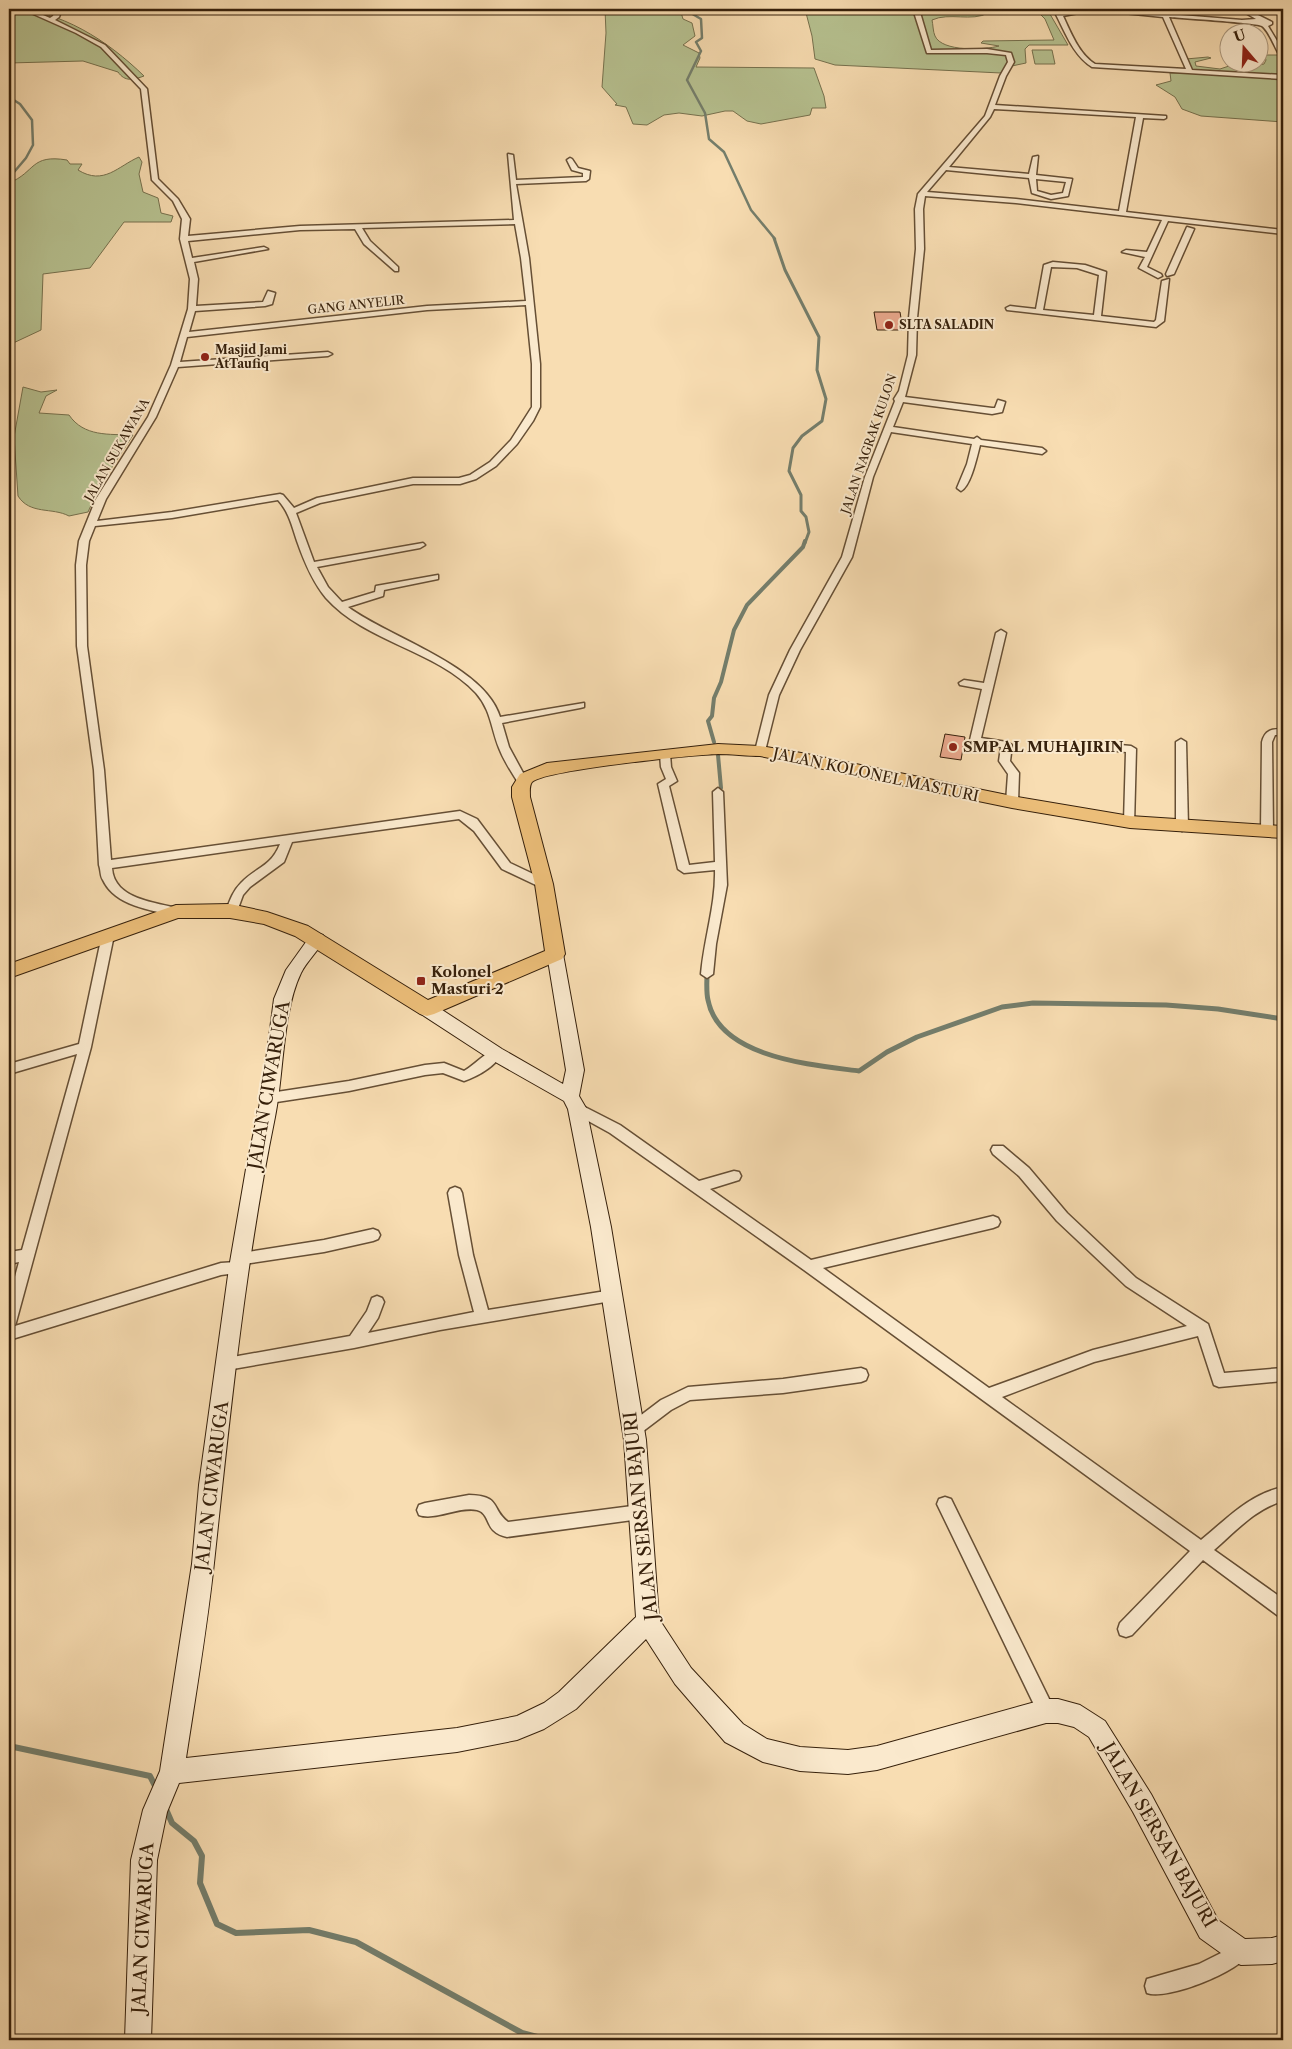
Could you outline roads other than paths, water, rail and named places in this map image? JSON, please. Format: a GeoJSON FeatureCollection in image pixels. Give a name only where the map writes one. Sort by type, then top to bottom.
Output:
{"type":"FeatureCollection","features":[{"type":"Feature","properties":{"kind":"main road","name":"JALAN KOLONEL MASTURI"},"geometry":{"type":"LineString","coordinates":[[523,782],[529,775],[547,769],[718,748],[760,751],[843,765],[1012,802],[1130,822],[1182,827],[1275,831]]}},
{"type":"Feature","properties":{"kind":"main road"},"geometry":{"type":"LineString","coordinates":[[427,1009],[556,954],[544,884],[521,798],[523,782]]}},
{"type":"Feature","properties":{"kind":"main road"},"geometry":{"type":"LineString","coordinates":[[9,971],[176,912],[190,910],[232,911],[278,921],[317,939],[351,963],[573,1102]]}},
{"type":"Feature","properties":{"kind":"main road","name":"JALAN CIWARUGA"},"geometry":{"type":"LineString","coordinates":[[138,2040],[144,1860],[148,1834],[155,1810],[172,1772],[203,1564],[210,1486],[240,1263],[255,1169],[270,1098],[283,999],[299,961],[317,939]]}},
{"type":"Feature","properties":{"kind":"main road","name":"JALAN SERSAN BAJURI"},"geometry":{"type":"LineString","coordinates":[[556,954],[575,1070],[573,1102],[601,1227],[633,1430],[639,1482],[648,1622],[683,1676],[734,1733],[763,1750],[800,1759],[848,1762],[877,1758],[1046,1711],[1058,1711],[1080,1717],[1097,1729],[1142,1803],[1209,1929],[1240,1952]]}},
{"type":"Feature","properties":{"kind":"main road"},"geometry":{"type":"LineString","coordinates":[[172,1772],[498,1734],[520,1727],[549,1713],[568,1700],[648,1622]]}},
{"type":"Feature","properties":{"kind":"main road"},"geometry":{"type":"LineString","coordinates":[[1240,1952],[1272,1951],[1283,1948]]}},
{"type":"Feature","properties":{"kind":"street","name":"JALAN SUKAWANA"},"geometry":{"type":"LineString","coordinates":[[25,9],[78,32],[103,46],[144,89],[155,180],[176,200],[185,215],[184,239],[194,279],[192,309],[186,335],[152,417],[113,478],[91,524],[81,560],[82,646],[99,770],[105,865],[109,882],[116,891],[176,912]]}},
{"type":"Feature","properties":{"kind":"street"},"geometry":{"type":"LineString","coordinates":[[49,20],[56,17],[59,9]]}},
{"type":"Feature","properties":{"kind":"street"},"geometry":{"type":"LineString","coordinates":[[916,9],[929,52],[987,51],[1011,55],[1011,64],[1003,76],[993,107],[980,128],[922,194]]}},
{"type":"Feature","properties":{"kind":"street"},"geometry":{"type":"LineString","coordinates":[[1261,22],[1094,9],[1058,12],[1089,64],[1104,67],[1283,76]]}},
{"type":"Feature","properties":{"kind":"street"},"geometry":{"type":"LineString","coordinates":[[1163,9],[1189,70]]}},
{"type":"Feature","properties":{"kind":"street"},"geometry":{"type":"LineString","coordinates":[[1242,9],[1261,22]]}},
{"type":"Feature","properties":{"kind":"street"},"geometry":{"type":"LineString","coordinates":[[1270,36],[1283,56]]}},
{"type":"Feature","properties":{"kind":"street"},"geometry":{"type":"LineString","coordinates":[[993,107],[1164,117]]}},
{"type":"Feature","properties":{"kind":"street"},"geometry":{"type":"LineString","coordinates":[[1122,213],[1140,116]]}},
{"type":"Feature","properties":{"kind":"street"},"geometry":{"type":"LineString","coordinates":[[292,511],[317,501],[413,481],[467,479],[479,475],[493,464],[514,442],[536,407],[536,364],[520,222],[510,155]]}},
{"type":"Feature","properties":{"kind":"street"},"geometry":{"type":"LineString","coordinates":[[943,168],[1032,176],[1069,179],[1071,180],[1065,196],[1045,196],[1034,192],[1032,176],[1036,157]]}},
{"type":"Feature","properties":{"kind":"street"},"geometry":{"type":"LineString","coordinates":[[513,182],[586,179],[587,171],[575,170],[570,160]]}},
{"type":"Feature","properties":{"kind":"street"},"geometry":{"type":"LineString","coordinates":[[922,194],[1016,201],[1283,232]]}},
{"type":"Feature","properties":{"kind":"street","name":"JALAN NAGRAK KULON"},"geometry":{"type":"LineString","coordinates":[[760,751],[774,694],[795,650],[847,557],[869,477],[898,399],[903,391],[910,364],[913,334],[920,249],[919,210],[922,194]]}},
{"type":"Feature","properties":{"kind":"street"},"geometry":{"type":"LineString","coordinates":[[1166,218],[1143,268],[1159,278],[1168,277]]}},
{"type":"Feature","properties":{"kind":"street"},"geometry":{"type":"LineString","coordinates":[[1175,219],[1176,224],[1190,229],[1206,226],[1208,223]]}},
{"type":"Feature","properties":{"kind":"street"},"geometry":{"type":"LineString","coordinates":[[184,239],[300,228],[358,228],[520,222]]}},
{"type":"Feature","properties":{"kind":"street"},"geometry":{"type":"LineString","coordinates":[[358,228],[363,238],[395,269]]}},
{"type":"Feature","properties":{"kind":"street"},"geometry":{"type":"LineString","coordinates":[[1010,308],[1097,319],[1159,324],[1168,277],[1190,229]]}},
{"type":"Feature","properties":{"kind":"street"},"geometry":{"type":"LineString","coordinates":[[188,261],[264,249]]}},
{"type":"Feature","properties":{"kind":"street"},"geometry":{"type":"LineString","coordinates":[[1126,252],[1150,255]]}},
{"type":"Feature","properties":{"kind":"street"},"geometry":{"type":"LineString","coordinates":[[1039,311],[1048,265],[1069,265],[1098,270],[1103,274],[1097,319]]}},
{"type":"Feature","properties":{"kind":"street"},"geometry":{"type":"LineString","coordinates":[[192,309],[265,304],[268,302],[271,293]]}},
{"type":"Feature","properties":{"kind":"street","name":"GANG ANYELIR"},"geometry":{"type":"LineString","coordinates":[[186,335],[427,308],[529,303]]}},
{"type":"Feature","properties":{"kind":"street"},"geometry":{"type":"LineString","coordinates":[[175,365],[328,354]]}},
{"type":"Feature","properties":{"kind":"street"},"geometry":{"type":"LineString","coordinates":[[898,399],[992,411],[999,410],[1001,402]]}},
{"type":"Feature","properties":{"kind":"street"},"geometry":{"type":"LineString","coordinates":[[888,429],[977,440],[1042,451]]}},
{"type":"Feature","properties":{"kind":"street"},"geometry":{"type":"LineString","coordinates":[[961,488],[977,440]]}},
{"type":"Feature","properties":{"kind":"street"},"geometry":{"type":"LineString","coordinates":[[91,524],[172,515],[278,497],[292,511],[312,566],[329,595],[341,606],[479,690],[492,706],[512,765],[523,782]]}},
{"type":"Feature","properties":{"kind":"street"},"geometry":{"type":"LineString","coordinates":[[312,566],[420,545]]}},
{"type":"Feature","properties":{"kind":"street"},"geometry":{"type":"LineString","coordinates":[[341,606],[380,594],[379,588],[435,577]]}},
{"type":"Feature","properties":{"kind":"street"},"geometry":{"type":"LineString","coordinates":[[1001,633],[975,740],[1007,744],[1004,762],[1006,768],[1014,773],[1012,802]]}},
{"type":"Feature","properties":{"kind":"street"},"geometry":{"type":"LineString","coordinates":[[964,683],[989,687]]}},
{"type":"Feature","properties":{"kind":"street"},"geometry":{"type":"LineString","coordinates":[[496,720],[580,705]]}},
{"type":"Feature","properties":{"kind":"street"},"geometry":{"type":"LineString","coordinates":[[1275,831],[1267,742],[1269,735],[1273,732],[1283,732]]}},
{"type":"Feature","properties":{"kind":"street"},"geometry":{"type":"LineString","coordinates":[[1181,742],[1182,827]]}},
{"type":"Feature","properties":{"kind":"street"},"geometry":{"type":"LineString","coordinates":[[1087,745],[1131,749],[1130,822]]}},
{"type":"Feature","properties":{"kind":"street"},"geometry":{"type":"LineString","coordinates":[[665,754],[666,767],[672,782],[663,784],[684,869],[719,865]]}},
{"type":"Feature","properties":{"kind":"street"},"geometry":{"type":"LineString","coordinates":[[707,974],[710,944],[721,885],[718,792]]}},
{"type":"Feature","properties":{"kind":"street"},"geometry":{"type":"LineString","coordinates":[[105,865],[464,816],[488,842],[502,862],[544,884]]}},
{"type":"Feature","properties":{"kind":"street"},"geometry":{"type":"LineString","coordinates":[[232,911],[238,894],[246,884],[280,858],[288,839]]}},
{"type":"Feature","properties":{"kind":"street"},"geometry":{"type":"LineString","coordinates":[[9,1324],[85,1047],[108,935]]}},
{"type":"Feature","properties":{"kind":"street"},"geometry":{"type":"LineString","coordinates":[[9,1069],[85,1047]]}},
{"type":"Feature","properties":{"kind":"street"},"geometry":{"type":"LineString","coordinates":[[270,1098],[349,1086],[425,1070],[444,1068],[464,1076],[479,1068],[496,1054]]}},
{"type":"Feature","properties":{"kind":"street"},"geometry":{"type":"LineString","coordinates":[[573,1102],[615,1129],[809,1266],[986,1396],[1283,1609]]}},
{"type":"Feature","properties":{"kind":"street"},"geometry":{"type":"LineString","coordinates":[[998,1150],[1024,1172],[1062,1217],[1131,1282],[1203,1328],[1219,1380],[1283,1375]]}},
{"type":"Feature","properties":{"kind":"street"},"geometry":{"type":"LineString","coordinates":[[697,1187],[734,1176]]}},
{"type":"Feature","properties":{"kind":"street"},"geometry":{"type":"LineString","coordinates":[[455,1193],[466,1255],[482,1316]]}},
{"type":"Feature","properties":{"kind":"street"},"geometry":{"type":"LineString","coordinates":[[809,1266],[993,1222]]}},
{"type":"Feature","properties":{"kind":"street"},"geometry":{"type":"LineString","coordinates":[[9,1334],[240,1263],[374,1235]]}},
{"type":"Feature","properties":{"kind":"street"},"geometry":{"type":"LineString","coordinates":[[9,1258],[27,1255]]}},
{"type":"Feature","properties":{"kind":"street"},"geometry":{"type":"LineString","coordinates":[[227,1364],[354,1342],[482,1316],[612,1296]]}},
{"type":"Feature","properties":{"kind":"street"},"geometry":{"type":"LineString","coordinates":[[354,1342],[373,1314],[377,1302]]}},
{"type":"Feature","properties":{"kind":"street"},"geometry":{"type":"LineString","coordinates":[[986,1396],[1093,1356],[1203,1328]]}},
{"type":"Feature","properties":{"kind":"street"},"geometry":{"type":"LineString","coordinates":[[633,1430],[666,1405],[688,1394],[783,1386],[861,1375]]}},
{"type":"Feature","properties":{"kind":"street"},"geometry":{"type":"LineString","coordinates":[[1126,1629],[1201,1551],[1248,1509],[1264,1499],[1283,1494]]}},
{"type":"Feature","properties":{"kind":"street"},"geometry":{"type":"LineString","coordinates":[[425,1510],[483,1502],[490,1509],[496,1523],[507,1530],[640,1512]]}},
{"type":"Feature","properties":{"kind":"street"},"geometry":{"type":"LineString","coordinates":[[945,1504],[1046,1711]]}},
{"type":"Feature","properties":{"kind":"street"},"geometry":{"type":"LineString","coordinates":[[1154,1986],[1176,1982],[1220,1966],[1240,1952]]}},
{"type":"Feature","properties":{"kind":"waterway"},"geometry":{"type":"LineString","coordinates":[[684,9],[701,19],[702,38],[696,42],[701,51],[687,80],[705,113],[709,139],[724,152],[751,210],[775,239]]}},
{"type":"Feature","properties":{"kind":"waterway"},"geometry":{"type":"LineString","coordinates":[[9,91],[9,97],[20,104],[32,120],[33,145],[26,158],[9,178]]}},
{"type":"Feature","properties":{"kind":"waterway"},"geometry":{"type":"LineString","coordinates":[[774,238],[785,270],[819,337],[817,370],[826,399],[822,421],[802,436],[793,448],[789,471],[801,495],[801,511],[806,517],[809,532],[805,543]]}},
{"type":"Feature","properties":{"kind":"waterway"},"geometry":{"type":"LineString","coordinates":[[714,742],[708,721],[712,716],[714,698],[721,682],[734,630],[747,605],[803,547],[805,541]]}},
{"type":"Feature","properties":{"kind":"waterway"},"geometry":{"type":"LineString","coordinates":[[716,791],[721,788],[718,755]]}},
{"type":"Feature","properties":{"kind":"waterway"},"geometry":{"type":"LineString","coordinates":[[707,973],[708,1000],[716,1019],[730,1035],[748,1046],[770,1055],[818,1066],[859,1071],[887,1052],[917,1037],[1002,1007],[1033,1003],[1166,1005],[1218,1009],[1283,1019]]}},
{"type":"Feature","properties":{"kind":"waterway"},"geometry":{"type":"LineString","coordinates":[[9,1746],[150,1776],[156,1788]]}},
{"type":"Feature","properties":{"kind":"waterway"},"geometry":{"type":"LineString","coordinates":[[165,1807],[172,1823],[194,1841],[202,1856],[200,1883],[217,1924],[236,1933],[309,1930],[356,1942],[522,2033],[549,2040]]}},
{"type":"Feature","properties":{"kind":"place","name":"SLTA SALADIN"},"geometry":{"type":"Point","coordinates":[889,325]}},
{"type":"Feature","properties":{"kind":"place","name":"Masjid Jami AtTaufiq"},"geometry":{"type":"Point","coordinates":[205,357]}},
{"type":"Feature","properties":{"kind":"place","name":"SMP AL MUHAJIRIN"},"geometry":{"type":"Point","coordinates":[953,747]}},
{"type":"Feature","properties":{"kind":"place","name":"Kolonel Masturi 2"},"geometry":{"type":"Point","coordinates":[421,981]}}]}
